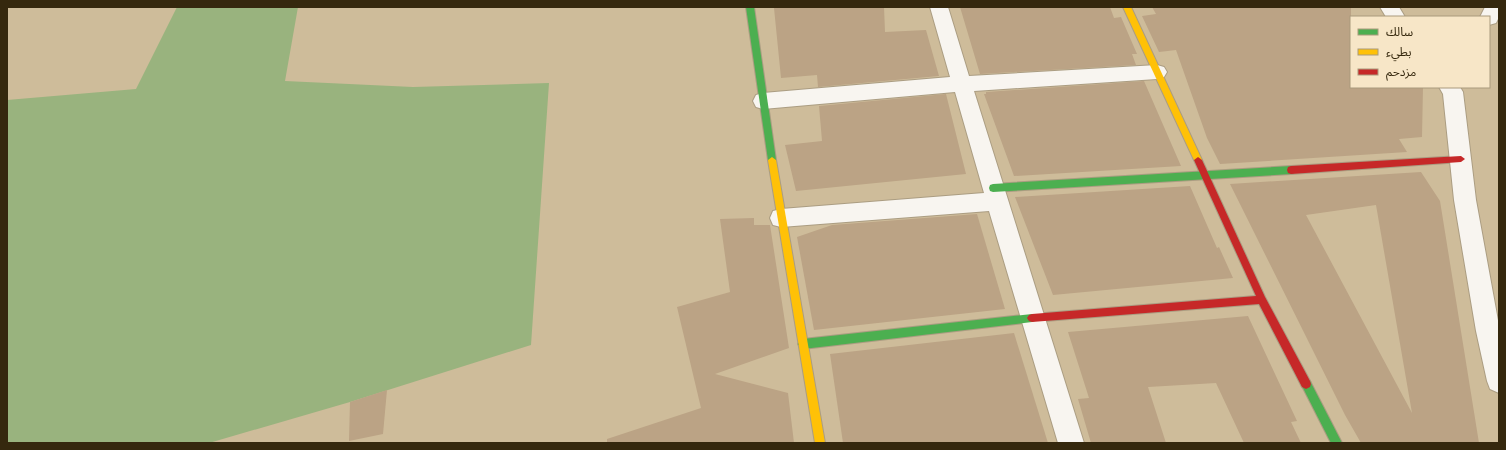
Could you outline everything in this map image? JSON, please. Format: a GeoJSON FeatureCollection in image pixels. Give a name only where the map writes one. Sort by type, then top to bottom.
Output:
{"type":"FeatureCollection","features":[{"type":"Feature","properties":{"kind":"street"},"geometry":{"type":"LineString","coordinates":[[750,7],[781,218],[820,443]]}},
{"type":"Feature","properties":{"kind":"street"},"geometry":{"type":"LineString","coordinates":[[939,7],[1032,318],[1072,443]]}},
{"type":"Feature","properties":{"kind":"street"},"geometry":{"type":"LineString","coordinates":[[1127,7],[1262,300],[1337,443]]}},
{"type":"Feature","properties":{"kind":"street"},"geometry":{"type":"LineString","coordinates":[[1389,7],[1395,16]]}},
{"type":"Feature","properties":{"kind":"street"},"geometry":{"type":"LineString","coordinates":[[763,101],[961,84],[1157,72]]}},
{"type":"Feature","properties":{"kind":"street"},"geometry":{"type":"LineString","coordinates":[[1452,89],[1469,223],[1488,331],[1499,381]]}},
{"type":"Feature","properties":{"kind":"street"},"geometry":{"type":"LineString","coordinates":[[781,218],[995,194],[1205,175],[1460,159]]}},
{"type":"Feature","properties":{"kind":"street"},"geometry":{"type":"LineString","coordinates":[[803,344],[1032,318],[1262,300]]}},
{"type":"Feature","properties":{"kind":"green space"},"geometry":{"type":"Polygon","coordinates":[[[177,7],[298,7],[285,81],[413,87],[549,83],[531,345],[350,402],[209,443],[7,443],[7,100],[136,89],[177,7]]]}},
{"type":"Feature","properties":{"kind":"building"},"geometry":{"type":"Polygon","coordinates":[[[884,7],[885,32],[926,30],[939,76],[818,87],[817,75],[781,78],[774,8],[884,7]]]}},
{"type":"Feature","properties":{"kind":"building"},"geometry":{"type":"Polygon","coordinates":[[[960,7],[1110,7],[1114,18],[1121,17],[1137,54],[1132,54],[1136,65],[980,74],[960,7]]]}},
{"type":"Feature","properties":{"kind":"building"},"geometry":{"type":"Polygon","coordinates":[[[1152,7],[1351,7],[1350,88],[1423,88],[1422,137],[1399,139],[1407,152],[1220,164],[1207,138],[1176,50],[1159,52],[1142,16],[1156,14],[1152,7]]]}},
{"type":"Feature","properties":{"kind":"building"},"geometry":{"type":"Polygon","coordinates":[[[1144,81],[1181,166],[1014,176],[984,94],[986,94],[986,92],[1144,81]]]}},
{"type":"Feature","properties":{"kind":"building"},"geometry":{"type":"Polygon","coordinates":[[[946,94],[966,174],[796,191],[785,145],[822,141],[819,106],[946,94]]]}},
{"type":"Feature","properties":{"kind":"building"},"geometry":{"type":"Polygon","coordinates":[[[1421,172],[1440,201],[1479,443],[1361,443],[1345,415],[1230,184],[1421,172]],[[1376,205],[1306,215],[1412,413],[1376,205]]]}},
{"type":"Feature","properties":{"kind":"building"},"geometry":{"type":"Polygon","coordinates":[[[1190,186],[1217,248],[1219,247],[1233,278],[1053,295],[1015,197],[1190,186]]]}},
{"type":"Feature","properties":{"kind":"building"},"geometry":{"type":"Polygon","coordinates":[[[977,214],[1005,309],[814,330],[797,237],[832,225],[977,214]]]}},
{"type":"Feature","properties":{"kind":"building"},"geometry":{"type":"Polygon","coordinates":[[[754,218],[754,225],[770,225],[789,348],[715,374],[788,393],[794,443],[607,443],[607,439],[701,408],[677,307],[730,292],[720,219],[754,218]]]}},
{"type":"Feature","properties":{"kind":"building"},"geometry":{"type":"Polygon","coordinates":[[[1248,316],[1297,421],[1291,422],[1301,443],[1244,443],[1216,383],[1148,387],[1166,443],[1091,443],[1078,399],[1089,398],[1068,332],[1248,316]]]}},
{"type":"Feature","properties":{"kind":"building"},"geometry":{"type":"Polygon","coordinates":[[[1014,333],[1048,443],[843,443],[830,354],[1014,333]]]}},
{"type":"Feature","properties":{"kind":"building"},"geometry":{"type":"Polygon","coordinates":[[[387,390],[383,434],[349,441],[350,402],[387,390]]]}},
{"type":"Feature","properties":{"kind":"traffic: fast"},"geometry":{"type":"LineString","coordinates":[[750,7],[772,160]]}},
{"type":"Feature","properties":{"kind":"traffic: fast"},"geometry":{"type":"LineString","coordinates":[[993,188],[1291,170]]}},
{"type":"Feature","properties":{"kind":"traffic: fast"},"geometry":{"type":"LineString","coordinates":[[803,344],[1032,318]]}},
{"type":"Feature","properties":{"kind":"traffic: fast"},"geometry":{"type":"LineString","coordinates":[[1306,384],[1337,443]]}},
{"type":"Feature","properties":{"kind":"traffic: slow"},"geometry":{"type":"LineString","coordinates":[[1127,7],[1198,160]]}},
{"type":"Feature","properties":{"kind":"traffic: slow"},"geometry":{"type":"LineString","coordinates":[[772,160],[820,443]]}},
{"type":"Feature","properties":{"kind":"traffic: jam"},"geometry":{"type":"LineString","coordinates":[[1291,170],[1461,159]]}},
{"type":"Feature","properties":{"kind":"traffic: jam"},"geometry":{"type":"LineString","coordinates":[[1198,160],[1262,300],[1306,384]]}},
{"type":"Feature","properties":{"kind":"traffic: jam"},"geometry":{"type":"LineString","coordinates":[[1032,318],[1262,300]]}}]}
